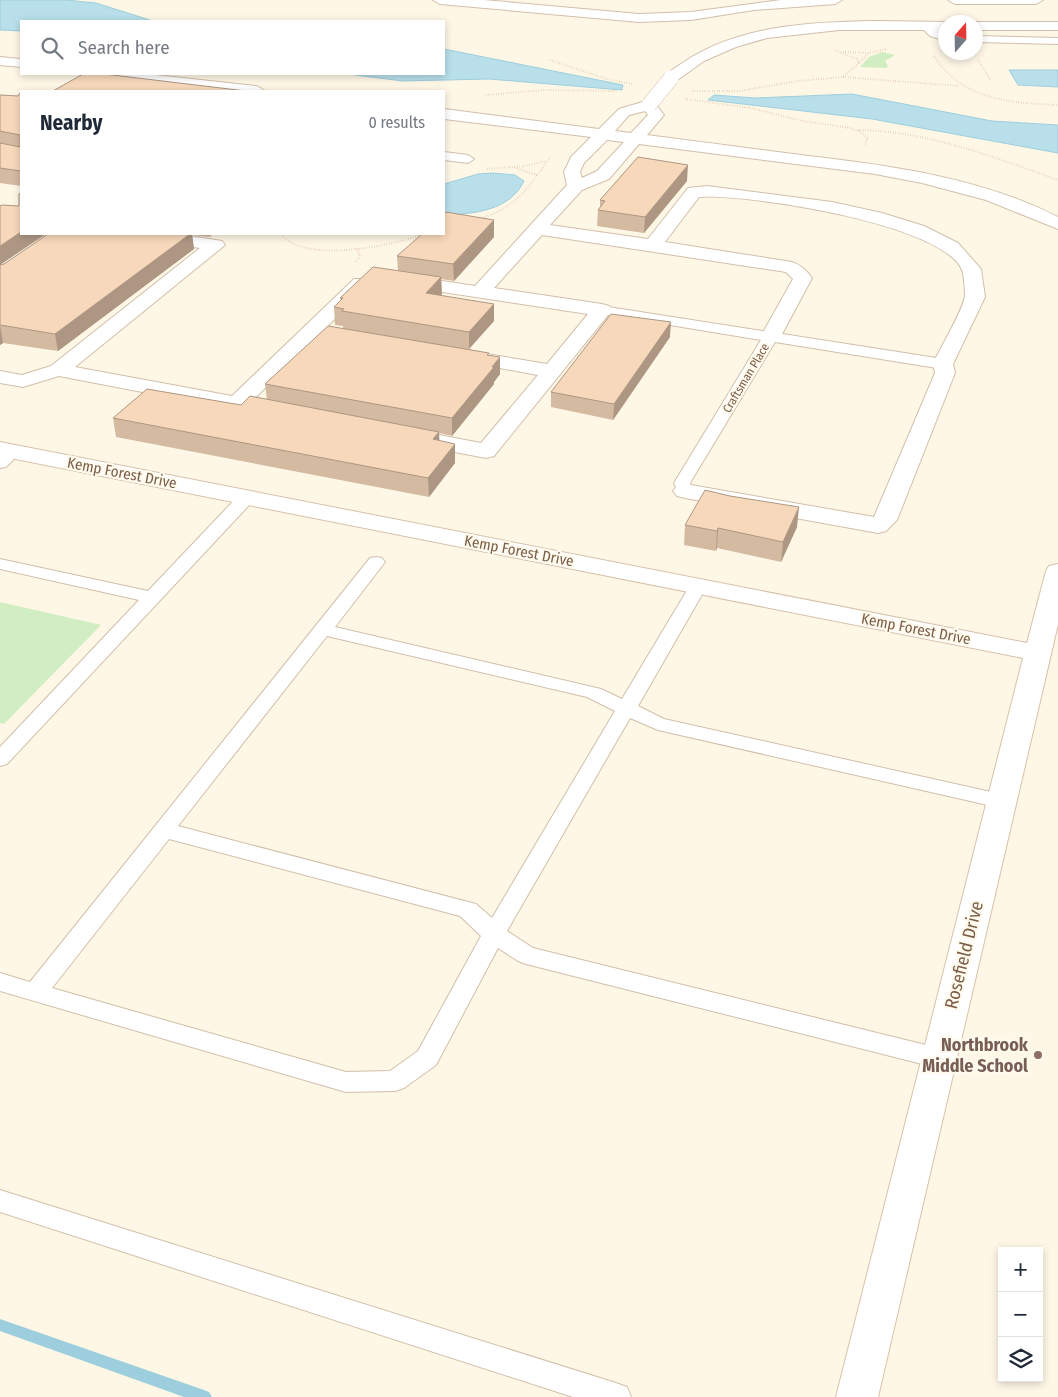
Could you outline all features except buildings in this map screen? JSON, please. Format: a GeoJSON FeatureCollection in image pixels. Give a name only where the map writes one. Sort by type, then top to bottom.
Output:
{"type":"FeatureCollection","features":[{"type":"Feature","properties":{"kind":"street"},"geometry":{"type":"LineString","coordinates":[[440,0],[618,18],[691,16],[711,6]]}},
{"type":"Feature","properties":{"kind":"street"},"geometry":{"type":"LineString","coordinates":[[731,9],[802,1],[835,0]]}},
{"type":"Feature","properties":{"kind":"street"},"geometry":{"type":"LineString","coordinates":[[955,0],[1036,0]]}},
{"type":"Feature","properties":{"kind":"street"},"geometry":{"type":"LineString","coordinates":[[682,2],[731,9],[784,32]]}},
{"type":"Feature","properties":{"kind":"street"},"geometry":{"type":"LineString","coordinates":[[711,6],[737,26],[759,37]]}},
{"type":"Feature","properties":{"kind":"street"},"geometry":{"type":"LineString","coordinates":[[576,186],[572,172],[577,161],[624,112],[648,105],[671,78],[689,63],[716,49],[784,32],[831,26],[938,26]]}},
{"type":"Feature","properties":{"kind":"street"},"geometry":{"type":"LineString","coordinates":[[983,26],[1058,26]]}},
{"type":"Feature","properties":{"kind":"street"},"geometry":{"type":"LineString","coordinates":[[0,61],[20,63]]}},
{"type":"Feature","properties":{"kind":"street"},"geometry":{"type":"LineString","coordinates":[[118,75],[248,90]]}},
{"type":"Feature","properties":{"kind":"street"},"geometry":{"type":"LineString","coordinates":[[480,292],[576,186],[603,175],[656,115],[648,105]]}},
{"type":"Feature","properties":{"kind":"street"},"geometry":{"type":"LineString","coordinates":[[445,114],[918,176],[963,187],[1033,210],[1058,224]]}},
{"type":"Feature","properties":{"kind":"street"},"geometry":{"type":"LineString","coordinates":[[538,229],[652,246],[694,192],[707,191],[838,208],[898,221],[944,243],[963,258],[974,272],[977,285],[975,297],[943,364],[945,373],[942,382],[885,520],[878,526],[685,490]]}},
{"type":"Feature","properties":{"kind":"street"},"geometry":{"type":"LineString","coordinates":[[155,235],[224,239]]}},
{"type":"Feature","properties":{"kind":"street"},"geometry":{"type":"LineString","coordinates":[[0,377],[23,381],[58,370],[224,239]]}},
{"type":"Feature","properties":{"kind":"street","name":"Craftsman Place"},"geometry":{"type":"LineString","coordinates":[[652,246],[780,264],[792,268],[803,278],[771,336]]}},
{"type":"Feature","properties":{"kind":"street"},"geometry":{"type":"LineString","coordinates":[[236,404],[368,276],[602,310]]}},
{"type":"Feature","properties":{"kind":"street"},"geometry":{"type":"LineString","coordinates":[[400,434],[486,451],[602,310]]}},
{"type":"Feature","properties":{"kind":"street"},"geometry":{"type":"LineString","coordinates":[[311,331],[340,336]]}},
{"type":"Feature","properties":{"kind":"street"},"geometry":{"type":"LineString","coordinates":[[446,353],[552,371]]}},
{"type":"Feature","properties":{"kind":"street"},"geometry":{"type":"LineString","coordinates":[[58,370],[294,414]]}},
{"type":"Feature","properties":{"kind":"street","name":"Kemp Forest Drive"},"geometry":{"type":"LineString","coordinates":[[4,455],[246,498],[1038,653]]}},
{"type":"Feature","properties":{"kind":"street","name":"Rosefield Drive"},"geometry":{"type":"LineString","coordinates":[[857,1397],[1058,571]]}},
{"type":"Feature","properties":{"kind":"lane"},"geometry":{"type":"LineString","coordinates":[[925,26],[938,35]]}},
{"type":"Feature","properties":{"kind":"lane"},"geometry":{"type":"LineString","coordinates":[[983,39],[1058,41]]}},
{"type":"Feature","properties":{"kind":"lane"},"geometry":{"type":"LineString","coordinates":[[445,156],[468,159]]}},
{"type":"Feature","properties":{"kind":"lane"},"geometry":{"type":"LineString","coordinates":[[602,310],[943,364]]}},
{"type":"Feature","properties":{"kind":"lane","name":"Craftsman Place"},"geometry":{"type":"LineString","coordinates":[[685,490],[682,483],[771,336]]}},
{"type":"Feature","properties":{"kind":"lane"},"geometry":{"type":"LineString","coordinates":[[0,759],[246,498]]}},
{"type":"Feature","properties":{"kind":"lane"},"geometry":{"type":"LineString","coordinates":[[34,992],[324,630],[376,562]]}},
{"type":"Feature","properties":{"kind":"lane"},"geometry":{"type":"LineString","coordinates":[[0,564],[153,598]]}},
{"type":"Feature","properties":{"kind":"lane"},"geometry":{"type":"LineString","coordinates":[[0,982],[346,1082],[395,1081],[427,1058],[494,934],[698,586]]}},
{"type":"Feature","properties":{"kind":"lane"},"geometry":{"type":"LineString","coordinates":[[324,630],[594,693],[658,724],[1001,801]]}},
{"type":"Feature","properties":{"kind":"lane"},"geometry":{"type":"LineString","coordinates":[[164,830],[468,910],[494,934],[526,955],[938,1058]]}},
{"type":"Feature","properties":{"kind":"lane"},"geometry":{"type":"LineString","coordinates":[[0,1201],[616,1397]]}},
{"type":"Feature","properties":{"kind":"path"},"geometry":{"type":"LineString","coordinates":[[833,49],[857,59],[859,63]]}},
{"type":"Feature","properties":{"kind":"path"},"geometry":{"type":"LineString","coordinates":[[932,51],[939,67],[956,84],[1004,99],[1058,105]]}},
{"type":"Feature","properties":{"kind":"path"},"geometry":{"type":"LineString","coordinates":[[843,77],[850,73],[868,53]]}},
{"type":"Feature","properties":{"kind":"path"},"geometry":{"type":"LineString","coordinates":[[550,60],[610,80],[633,84]]}},
{"type":"Feature","properties":{"kind":"path"},"geometry":{"type":"LineString","coordinates":[[979,60],[991,81]]}},
{"type":"Feature","properties":{"kind":"path"},"geometry":{"type":"LineString","coordinates":[[690,91],[718,94],[739,93],[785,83],[843,77],[963,87]]}},
{"type":"Feature","properties":{"kind":"path"},"geometry":{"type":"LineString","coordinates":[[481,97],[544,90],[622,92]]}},
{"type":"Feature","properties":{"kind":"path"},"geometry":{"type":"LineString","coordinates":[[681,98],[751,108],[803,121],[855,130],[885,131],[930,140],[1058,180]]}},
{"type":"Feature","properties":{"kind":"path"},"geometry":{"type":"LineString","coordinates":[[855,130],[861,132],[867,138],[867,144],[862,148]]}},
{"type":"Feature","properties":{"kind":"path"},"geometry":{"type":"LineString","coordinates":[[472,220],[493,215],[531,188],[546,161],[512,168],[479,170]]}},
{"type":"Feature","properties":{"kind":"path"},"geometry":{"type":"LineString","coordinates":[[512,168],[537,175]]}},
{"type":"Feature","properties":{"kind":"path"},"geometry":{"type":"LineString","coordinates":[[282,235],[289,242],[326,250],[397,243],[420,235]]}},
{"type":"Feature","properties":{"kind":"green space"},"geometry":{"type":"Polygon","coordinates":[[[882,52],[895,55],[885,61],[888,66],[886,68],[860,67],[869,57],[882,52]]]}},
{"type":"Feature","properties":{"kind":"green space"},"geometry":{"type":"Polygon","coordinates":[[[0,602],[101,625],[4,724],[0,723],[0,602]]]}},
{"type":"Feature","properties":{"kind":"water"},"geometry":{"type":"Polygon","coordinates":[[[0,0],[66,0],[96,3],[150,20],[20,20],[20,31],[0,30],[0,0]]]}},
{"type":"Feature","properties":{"kind":"water"},"geometry":{"type":"Polygon","coordinates":[[[445,49],[623,85],[622,90],[489,79],[403,81],[355,75],[445,75],[445,49]]]}},
{"type":"Feature","properties":{"kind":"water"},"geometry":{"type":"Polygon","coordinates":[[[1009,70],[1058,70],[1058,87],[1018,85],[1009,70]]]}},
{"type":"Feature","properties":{"kind":"water"},"geometry":{"type":"Polygon","coordinates":[[[852,94],[992,121],[1058,125],[1058,153],[872,119],[708,100],[714,95],[755,98],[852,94]]]}},
{"type":"Feature","properties":{"kind":"water"},"geometry":{"type":"Polygon","coordinates":[[[478,174],[515,175],[524,181],[510,199],[500,205],[478,212],[445,215],[445,184],[478,174]]]}},
{"type":"Feature","properties":{"kind":"waterway"},"geometry":{"type":"LineString","coordinates":[[0,1325],[204,1397]]}},
{"type":"Feature","properties":{"kind":"place","name":"Northbrook Middle School"},"geometry":{"type":"Point","coordinates":[1038,1055]}}]}
